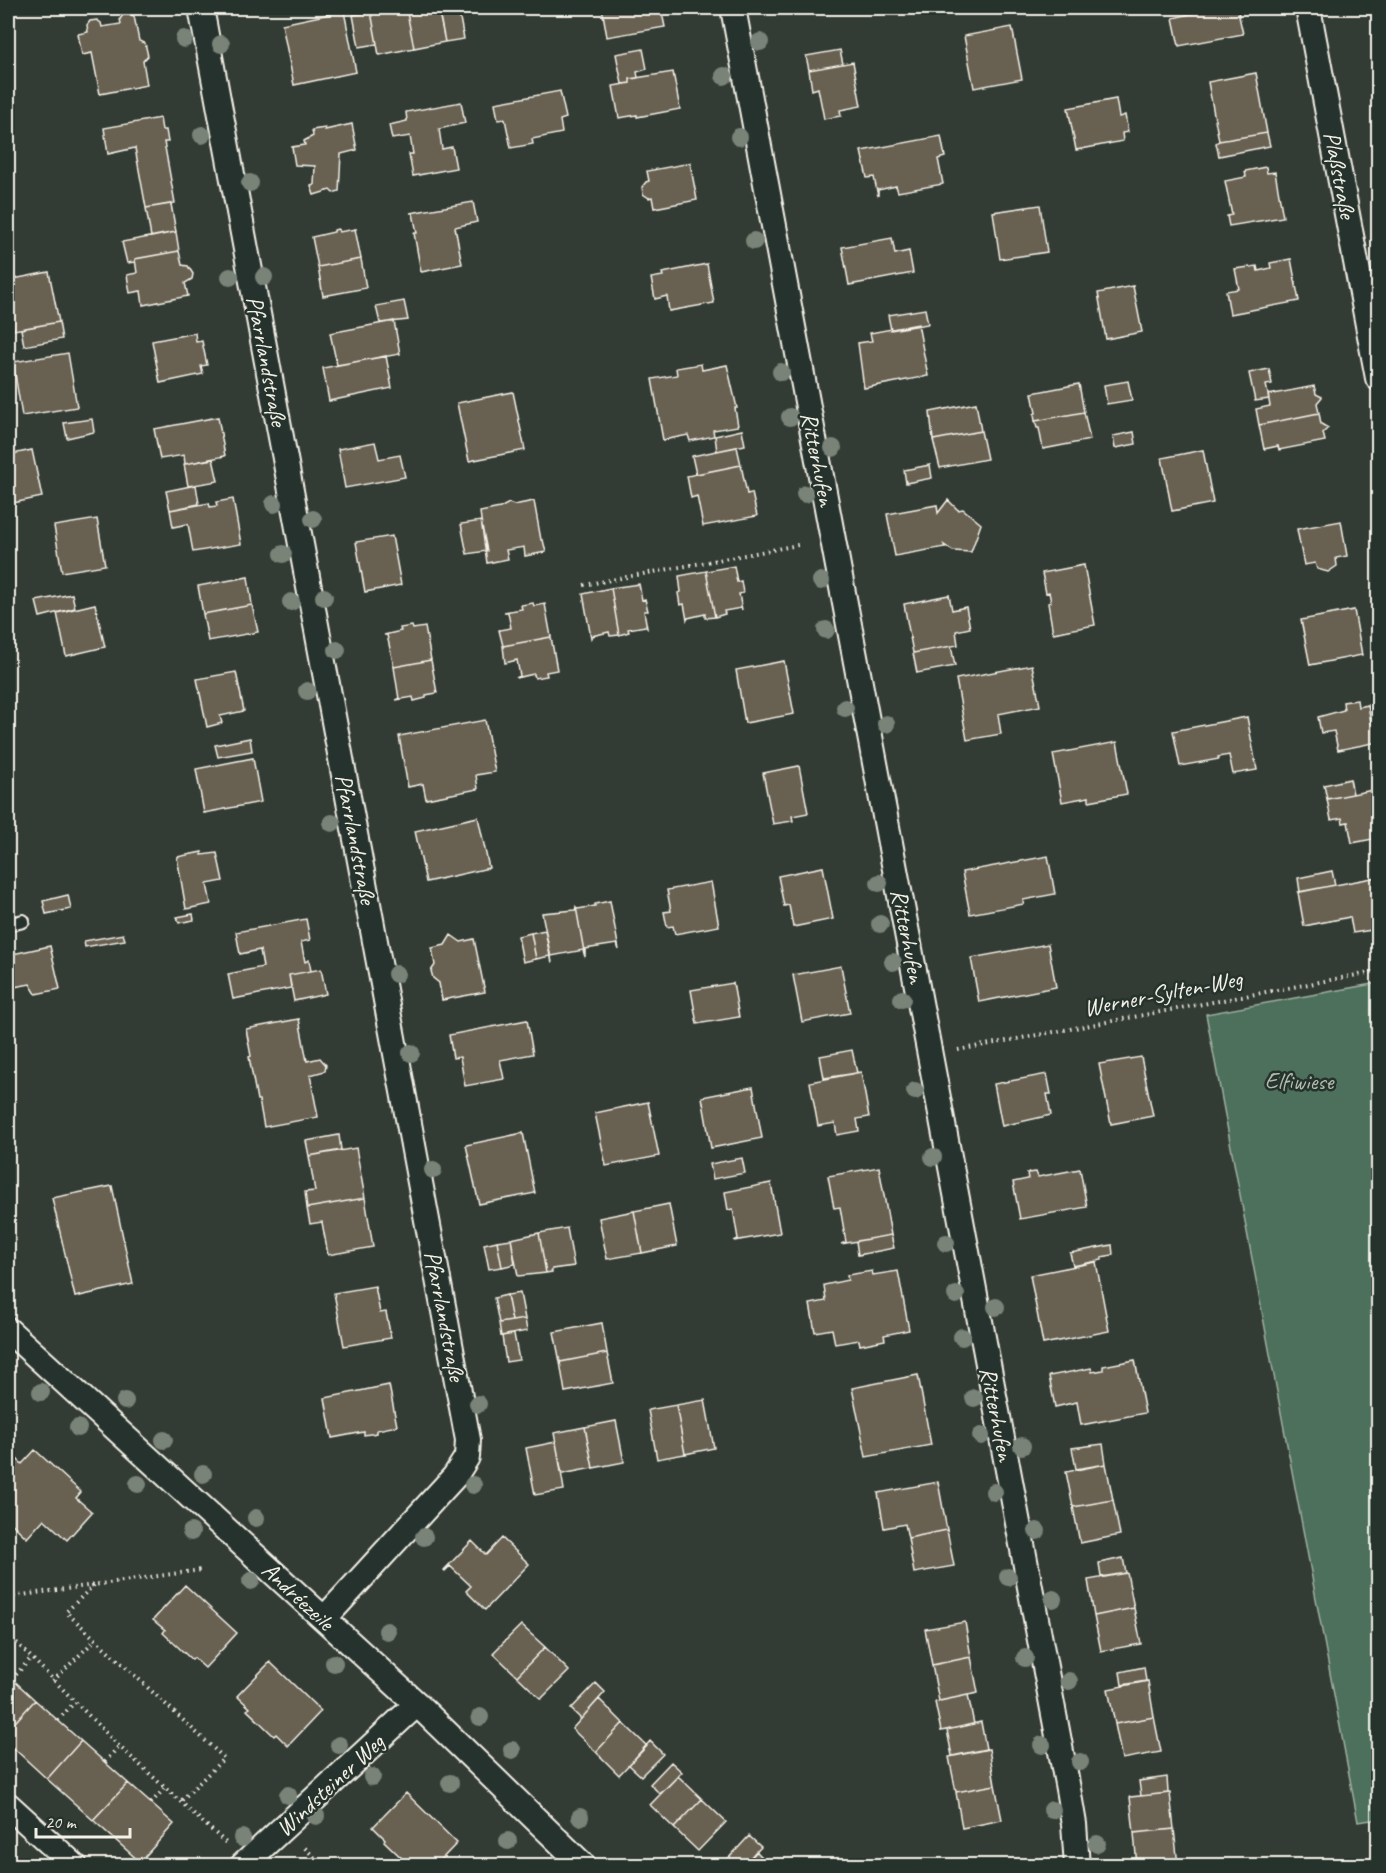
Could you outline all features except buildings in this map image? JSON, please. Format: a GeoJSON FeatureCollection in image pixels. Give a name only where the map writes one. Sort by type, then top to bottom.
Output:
{"type":"FeatureCollection","features":[{"type":"Feature","properties":{"kind":"street","name":"Pfarrlandstraße"},"geometry":{"type":"LineString","coordinates":[[201,8],[468,1440],[467,1457],[455,1476],[324,1619]]}},
{"type":"Feature","properties":{"kind":"street","name":"Ritterhufen"},"geometry":{"type":"LineString","coordinates":[[733,8],[1068,1789],[1074,1824],[1077,1866]]}},
{"type":"Feature","properties":{"kind":"street","name":"Plaßstraße"},"geometry":{"type":"LineString","coordinates":[[1308,8],[1378,378]]}},
{"type":"Feature","properties":{"kind":"street","name":"Andréezeile"},"geometry":{"type":"LineString","coordinates":[[8,1330],[417,1704],[584,1866]]}},
{"type":"Feature","properties":{"kind":"street","name":"Windsteiner Weg"},"geometry":{"type":"LineString","coordinates":[[242,1866],[417,1704]]}},
{"type":"Feature","properties":{"kind":"street"},"geometry":{"type":"LineString","coordinates":[[8,1805],[75,1866]]}},
{"type":"Feature","properties":{"kind":"lane"},"geometry":{"type":"LineString","coordinates":[[8,925],[23,921]]}},
{"type":"Feature","properties":{"kind":"path"},"geometry":{"type":"LineString","coordinates":[[584,585],[798,544]]}},
{"type":"Feature","properties":{"kind":"path","name":"Werner-Sylten-Weg"},"geometry":{"type":"LineString","coordinates":[[954,1050],[1378,971]]}},
{"type":"Feature","properties":{"kind":"path"},"geometry":{"type":"LineString","coordinates":[[8,1597],[201,1570]]}},
{"type":"Feature","properties":{"kind":"path"},"geometry":{"type":"LineString","coordinates":[[94,1585],[66,1612],[224,1758],[181,1801]]}},
{"type":"Feature","properties":{"kind":"path"},"geometry":{"type":"LineString","coordinates":[[8,1634],[119,1746],[227,1843]]}},
{"type":"Feature","properties":{"kind":"path"},"geometry":{"type":"LineString","coordinates":[[54,1681],[96,1639]]}},
{"type":"Feature","properties":{"kind":"path"},"geometry":{"type":"LineString","coordinates":[[12,1679],[31,1658]]}},
{"type":"Feature","properties":{"kind":"path"},"geometry":{"type":"LineString","coordinates":[[58,1720],[75,1702]]}},
{"type":"Feature","properties":{"kind":"path"},"geometry":{"type":"LineString","coordinates":[[105,1762],[119,1746]]}},
{"type":"Feature","properties":{"kind":"path"},"geometry":{"type":"LineString","coordinates":[[151,1803],[165,1788]]}},
{"type":"Feature","properties":{"kind":"path"},"geometry":{"type":"LineString","coordinates":[[305,1848],[323,1866]]}},
{"type":"Feature","properties":{"kind":"green space","name":"Elfiwiese"},"geometry":{"type":"Polygon","coordinates":[[[1378,983],[1378,1819],[1358,1822],[1206,1014],[1378,983]]]}}]}
